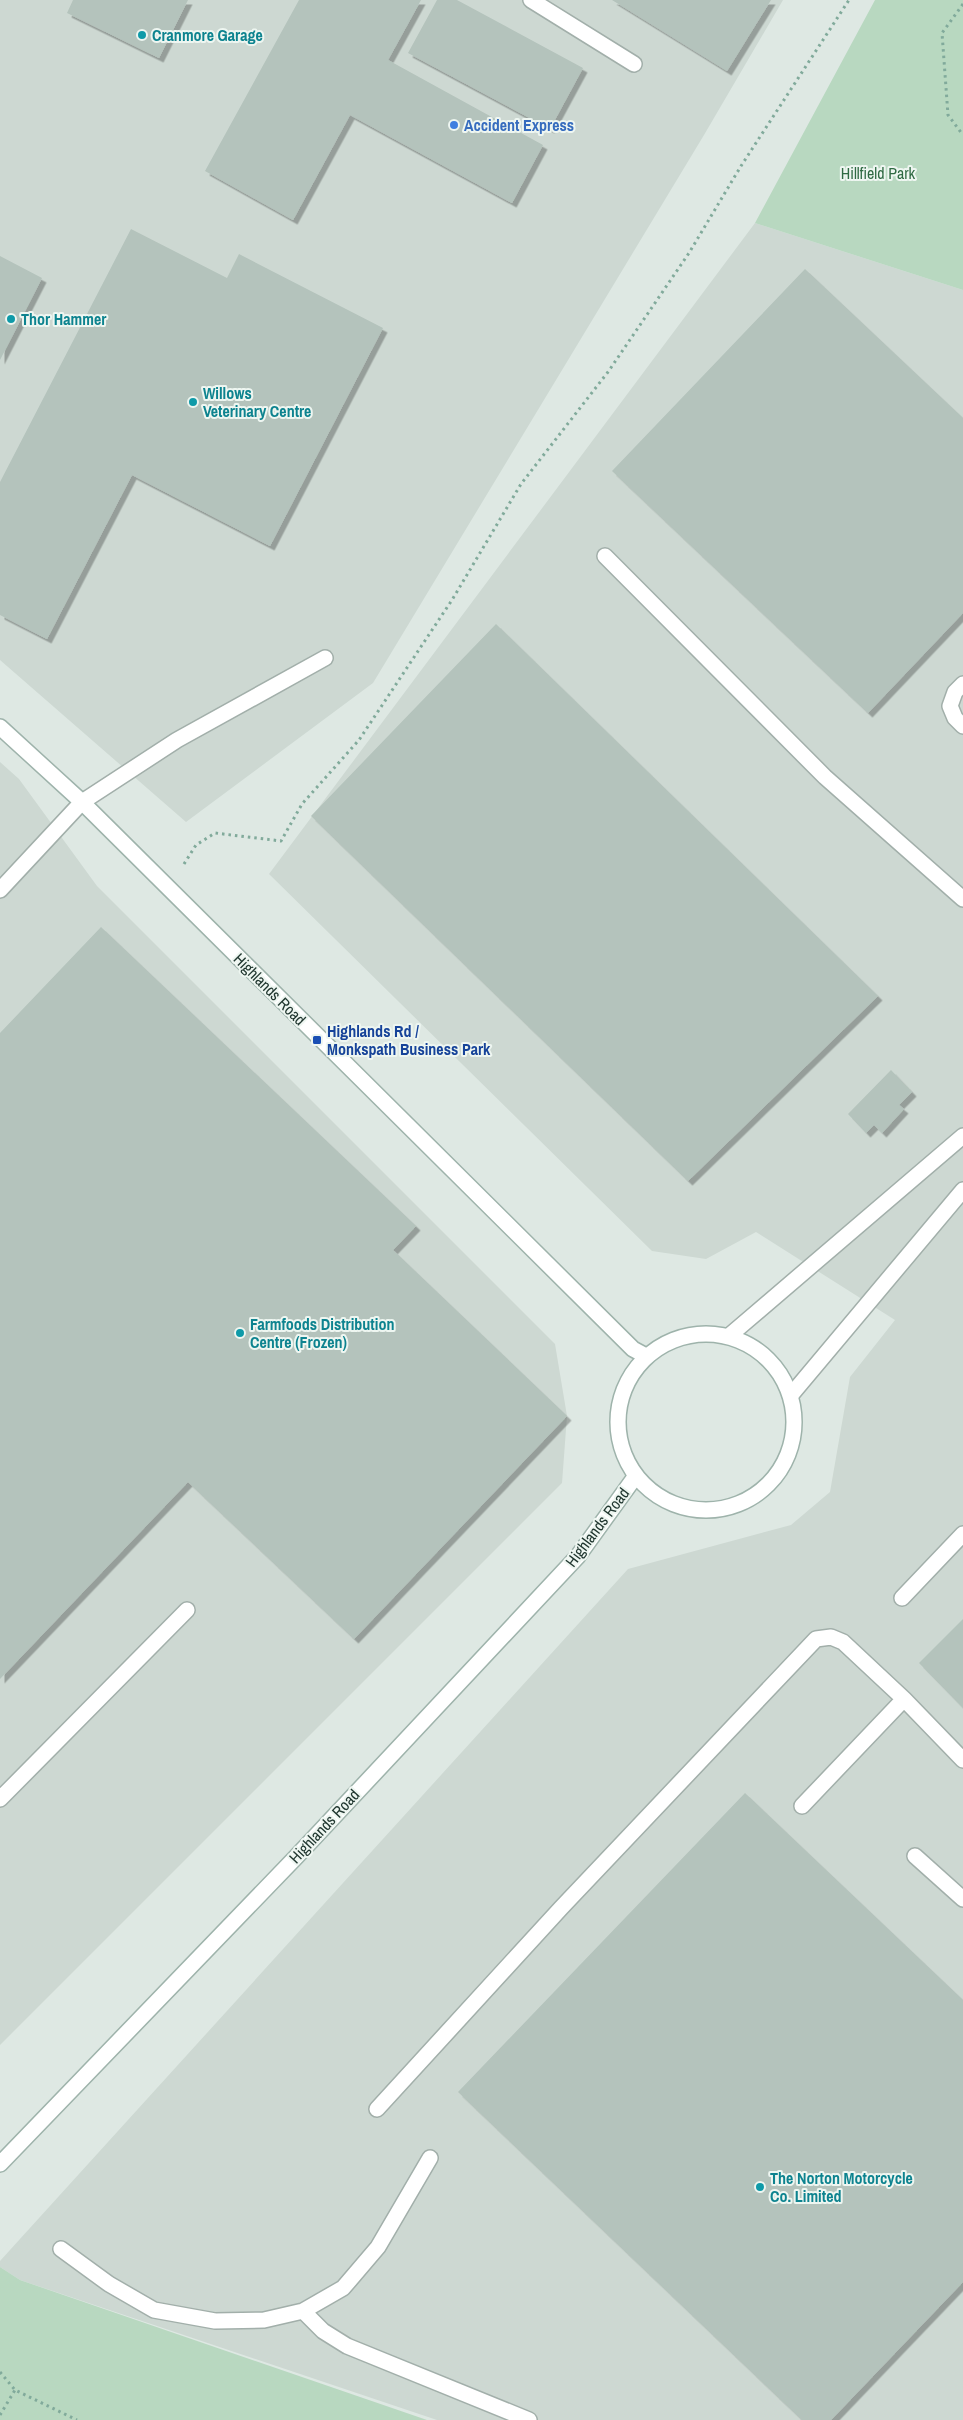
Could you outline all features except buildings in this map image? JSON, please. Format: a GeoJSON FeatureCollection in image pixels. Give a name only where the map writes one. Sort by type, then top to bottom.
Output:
{"type":"FeatureCollection","features":[{"type":"Feature","properties":{"kind":"street"},"geometry":{"type":"LineString","coordinates":[[531,0],[634,64]]}},
{"type":"Feature","properties":{"kind":"street"},"geometry":{"type":"LineString","coordinates":[[605,556],[825,777],[963,899]]}},
{"type":"Feature","properties":{"kind":"street"},"geometry":{"type":"LineString","coordinates":[[0,890],[82,802],[177,740],[325,658]]}},
{"type":"Feature","properties":{"kind":"street"},"geometry":{"type":"LineString","coordinates":[[963,684],[955,692],[950,706],[955,718],[963,726]]}},
{"type":"Feature","properties":{"kind":"street","name":"Highlands Road"},"geometry":{"type":"LineString","coordinates":[[0,727],[82,802],[633,1349],[646,1356]]}},
{"type":"Feature","properties":{"kind":"street"},"geometry":{"type":"LineString","coordinates":[[729,1336],[963,1136]]}},
{"type":"Feature","properties":{"kind":"street"},"geometry":{"type":"LineString","coordinates":[[791,1395],[963,1190]]}},
{"type":"Feature","properties":{"kind":"street","name":"Highlands Road"},"geometry":{"type":"LineString","coordinates":[[685,1336],[729,1336],[767,1358],[791,1395],[794,1436],[778,1474],[748,1501],[707,1512],[667,1503],[635,1477],[620,1447],[617,1414],[626,1382],[646,1356],[685,1336]]}},
{"type":"Feature","properties":{"kind":"street","name":"Highlands Road"},"geometry":{"type":"LineString","coordinates":[[0,2164],[297,1856],[578,1556],[635,1477]]}},
{"type":"Feature","properties":{"kind":"street"},"geometry":{"type":"LineString","coordinates":[[902,1598],[963,1534]]}},
{"type":"Feature","properties":{"kind":"street"},"geometry":{"type":"LineString","coordinates":[[0,1799],[187,1610]]}},
{"type":"Feature","properties":{"kind":"street"},"geometry":{"type":"LineString","coordinates":[[377,2109],[561,1908],[816,1639],[831,1637],[843,1642],[904,1699],[963,1760]]}},
{"type":"Feature","properties":{"kind":"street"},"geometry":{"type":"LineString","coordinates":[[802,1806],[904,1699]]}},
{"type":"Feature","properties":{"kind":"street"},"geometry":{"type":"LineString","coordinates":[[914,1856],[963,1899]]}},
{"type":"Feature","properties":{"kind":"street"},"geometry":{"type":"LineString","coordinates":[[61,2249],[108,2284],[154,2310],[215,2322],[264,2320],[304,2311],[343,2288],[378,2247],[430,2158]]}},
{"type":"Feature","properties":{"kind":"street"},"geometry":{"type":"LineString","coordinates":[[304,2311],[323,2331],[347,2346],[529,2420]]}},
{"type":"Feature","properties":{"kind":"path"},"geometry":{"type":"LineString","coordinates":[[168,888],[196,844],[215,833],[281,841],[302,804],[359,740],[452,600],[522,484],[608,372],[688,253],[741,166],[849,0]]}},
{"type":"Feature","properties":{"kind":"path"},"geometry":{"type":"LineString","coordinates":[[963,4],[942,33],[948,115],[963,136]]}},
{"type":"Feature","properties":{"kind":"path"},"geometry":{"type":"LineString","coordinates":[[0,2372],[15,2390],[77,2420]]}},
{"type":"Feature","properties":{"kind":"path"},"geometry":{"type":"LineString","coordinates":[[0,2414],[15,2390]]}},
{"type":"Feature","properties":{"kind":"shaded area"},"geometry":{"type":"Polygon","coordinates":[[[0,0],[783,0],[704,135],[373,683],[186,822],[0,660],[0,0]]]}},
{"type":"Feature","properties":{"kind":"shaded area"},"geometry":{"type":"Polygon","coordinates":[[[755,223],[963,290],[963,2420],[437,2420],[20,2280],[0,2267],[0,2261],[628,1569],[791,1525],[830,1492],[850,1377],[895,1320],[756,1232],[706,1259],[652,1251],[269,874],[755,223]]]}},
{"type":"Feature","properties":{"kind":"shaded area","name":"Farmfoods Distribution Centre (Frozen)"},"geometry":{"type":"Polygon","coordinates":[[[0,762],[19,779],[97,886],[555,1344],[567,1416],[562,1483],[0,2045],[0,762]]]}},
{"type":"Feature","properties":{"kind":"green space","name":"Hillfield Park"},"geometry":{"type":"Polygon","coordinates":[[[875,0],[963,0],[963,290],[755,223],[875,0]]]}},
{"type":"Feature","properties":{"kind":"green space"},"geometry":{"type":"Polygon","coordinates":[[[0,2267],[20,2280],[427,2420],[0,2420],[0,2267]]]}},
{"type":"Feature","properties":{"kind":"place","name":"Cranmore Garage"},"geometry":{"type":"Point","coordinates":[142,35]}},
{"type":"Feature","properties":{"kind":"place","name":"Accident Express"},"geometry":{"type":"Point","coordinates":[454,125]}},
{"type":"Feature","properties":{"kind":"place","name":"Thor Hammer"},"geometry":{"type":"Point","coordinates":[11,319]}},
{"type":"Feature","properties":{"kind":"place","name":"Willows Veterinary Centre"},"geometry":{"type":"Point","coordinates":[193,402]}},
{"type":"Feature","properties":{"kind":"place","name":"Highlands Rd / Monkspath Business Park"},"geometry":{"type":"Point","coordinates":[317,1040]}},
{"type":"Feature","properties":{"kind":"place","name":"Farmfoods Distribution Centre (Frozen)"},"geometry":{"type":"Point","coordinates":[240,1333]}},
{"type":"Feature","properties":{"kind":"place","name":"The Norton Motorcycle Co. Limited"},"geometry":{"type":"Point","coordinates":[760,2187]}}]}
